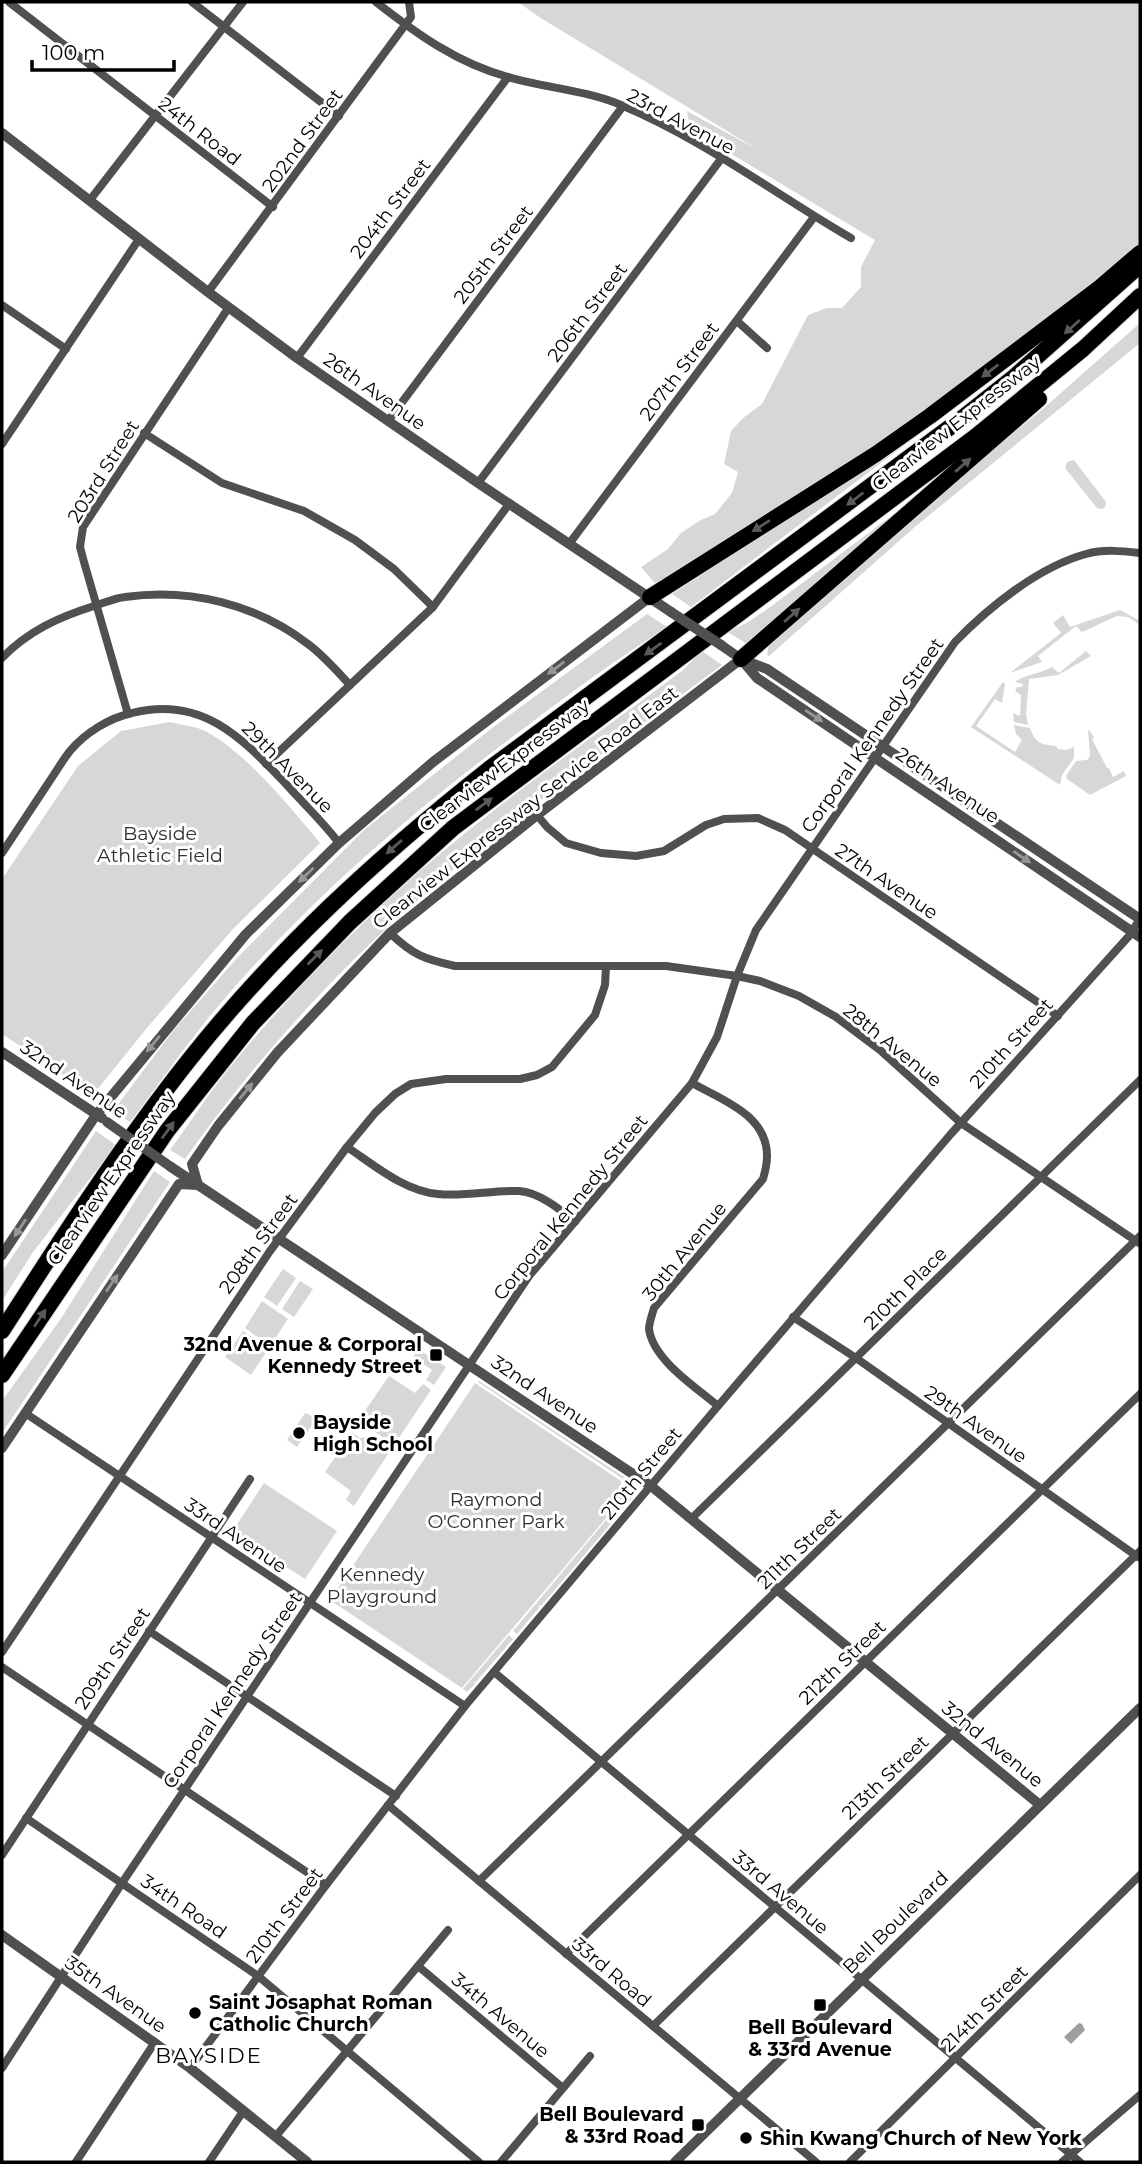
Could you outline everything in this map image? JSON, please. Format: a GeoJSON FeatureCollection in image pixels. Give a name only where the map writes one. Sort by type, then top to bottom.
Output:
{"type":"FeatureCollection","features":[{"type":"Feature","properties":{"kind":"highway"},"geometry":{"type":"LineString","coordinates":[[650,597],[919,424],[1098,289],[1140,253]]}},
{"type":"Feature","properties":{"kind":"highway","name":"Clearview Expressway"},"geometry":{"type":"LineString","coordinates":[[2,1331],[148,1113],[190,1058],[282,954],[329,906],[434,812],[489,769],[961,419],[1014,377],[1140,265]]}},
{"type":"Feature","properties":{"kind":"highway","name":"Clearview Expressway"},"geometry":{"type":"LineString","coordinates":[[3,1373],[167,1130],[253,1023],[300,971],[358,914],[453,828],[975,437],[1083,349],[1140,296]]}},
{"type":"Feature","properties":{"kind":"highway"},"geometry":{"type":"LineString","coordinates":[[741,659],[1071,372],[1140,307]]}},
{"type":"Feature","properties":{"kind":"highway"},"geometry":{"type":"LineString","coordinates":[[2,1323],[36,1278]]}},
{"type":"Feature","properties":{"kind":"street","name":"24th Road"},"geometry":{"type":"LineString","coordinates":[[9,2],[273,207]]}},
{"type":"Feature","properties":{"kind":"street"},"geometry":{"type":"LineString","coordinates":[[192,2],[339,116]]}},
{"type":"Feature","properties":{"kind":"street"},"geometry":{"type":"LineString","coordinates":[[90,200],[243,2]]}},
{"type":"Feature","properties":{"kind":"street","name":"23rd Avenue"},"geometry":{"type":"LineString","coordinates":[[376,2],[405,25],[457,59],[508,77],[596,95],[666,126],[851,238]]}},
{"type":"Feature","properties":{"kind":"street","name":"202nd Street"},"geometry":{"type":"LineString","coordinates":[[208,292],[411,17],[409,2]]}},
{"type":"Feature","properties":{"kind":"street","name":"204th Street"},"geometry":{"type":"LineString","coordinates":[[297,358],[508,77]]}},
{"type":"Feature","properties":{"kind":"street","name":"205th Street"},"geometry":{"type":"LineString","coordinates":[[388,421],[623,106]]}},
{"type":"Feature","properties":{"kind":"street","name":"26th Avenue"},"geometry":{"type":"LineString","coordinates":[[2,133],[297,358],[478,484],[741,659],[767,669],[1140,919]]}},
{"type":"Feature","properties":{"kind":"street","name":"206th Street"},"geometry":{"type":"LineString","coordinates":[[478,484],[721,159]]}},
{"type":"Feature","properties":{"kind":"street","name":"207th Street"},"geometry":{"type":"LineString","coordinates":[[569,544],[814,217]]}},
{"type":"Feature","properties":{"kind":"street"},"geometry":{"type":"LineString","coordinates":[[2,444],[139,239]]}},
{"type":"Feature","properties":{"kind":"street"},"geometry":{"type":"LineString","coordinates":[[2,305],[66,349]]}},
{"type":"Feature","properties":{"kind":"street","name":"203rd Street"},"geometry":{"type":"LineString","coordinates":[[128,714],[80,547],[83,527],[229,307]]}},
{"type":"Feature","properties":{"kind":"street"},"geometry":{"type":"LineString","coordinates":[[737,321],[767,348]]}},
{"type":"Feature","properties":{"kind":"street"},"geometry":{"type":"LineString","coordinates":[[144,433],[222,483],[304,510],[355,540],[394,569],[433,607]]}},
{"type":"Feature","properties":{"kind":"street"},"geometry":{"type":"LineString","coordinates":[[267,764],[433,607],[509,503]]}},
{"type":"Feature","properties":{"kind":"street","name":"Corporal Kennedy Street"},"geometry":{"type":"LineString","coordinates":[[2,2068],[122,1883],[529,1276],[692,1083],[717,1037],[756,930],[955,642],[972,624],[1021,586],[1051,569],[1086,554],[1114,550],[1140,553]]}},
{"type":"Feature","properties":{"kind":"street"},"geometry":{"type":"LineString","coordinates":[[2,658],[30,634],[51,621],[95,606],[123,597],[192,596],[240,607],[275,623],[310,644],[350,685]]}},
{"type":"Feature","properties":{"kind":"street"},"geometry":{"type":"LineString","coordinates":[[2,1255],[96,1115],[246,934],[339,843],[433,762],[650,597]]}},
{"type":"Feature","properties":{"kind":"street","name":"26th Avenue"},"geometry":{"type":"LineString","coordinates":[[741,659],[757,678],[1136,934]]}},
{"type":"Feature","properties":{"kind":"street","name":"Clearview Expressway Service Road East"},"geometry":{"type":"LineString","coordinates":[[198,1185],[192,1164],[218,1126],[277,1053],[390,933],[537,815],[741,659]]}},
{"type":"Feature","properties":{"kind":"street","name":"29th Avenue"},"geometry":{"type":"LineString","coordinates":[[128,714],[155,709],[177,709],[219,723],[238,736],[267,764],[339,843]]}},
{"type":"Feature","properties":{"kind":"street"},"geometry":{"type":"LineString","coordinates":[[2,853],[70,752],[100,726],[128,714]]}},
{"type":"Feature","properties":{"kind":"street","name":"27th Avenue"},"geometry":{"type":"LineString","coordinates":[[537,815],[566,843],[601,853],[636,856],[664,851],[706,825],[724,819],[758,818],[785,830],[1058,1016]]}},
{"type":"Feature","properties":{"kind":"street","name":"210th Street"},"geometry":{"type":"LineString","coordinates":[[190,2068],[326,1885],[465,1706],[793,1317],[961,1123],[1136,934],[1140,919]]}},
{"type":"Feature","properties":{"kind":"street","name":"28th Avenue"},"geometry":{"type":"LineString","coordinates":[[390,933],[404,947],[425,959],[455,966],[666,967],[760,981],[799,996],[836,1017],[880,1050],[961,1123],[1139,1240]]}},
{"type":"Feature","properties":{"kind":"street","name":"208th Street"},"geometry":{"type":"LineString","coordinates":[[2,1652],[279,1238],[375,1113],[395,1094],[411,1084],[446,1079],[520,1079],[537,1075],[552,1067],[595,1015],[603,994],[606,967]]}},
{"type":"Feature","properties":{"kind":"street","name":"32nd Avenue"},"geometry":{"type":"LineString","coordinates":[[2,1052],[651,1486],[1041,1805]]}},
{"type":"Feature","properties":{"kind":"street","name":"210th Place"},"geometry":{"type":"LineString","coordinates":[[691,1519],[1140,1080]]}},
{"type":"Feature","properties":{"kind":"street","name":"30th Avenue"},"geometry":{"type":"LineString","coordinates":[[692,1083],[741,1110],[758,1125],[766,1143],[764,1179],[654,1308],[649,1327],[653,1343],[662,1357],[718,1406]]}},
{"type":"Feature","properties":{"kind":"street"},"geometry":{"type":"LineString","coordinates":[[347,1147],[414,1188],[436,1194],[477,1195],[521,1191],[559,1208],[575,1222]]}},
{"type":"Feature","properties":{"kind":"street"},"geometry":{"type":"LineString","coordinates":[[2,1448],[178,1184],[198,1185]]}},
{"type":"Feature","properties":{"kind":"street","name":"211th Street"},"geometry":{"type":"LineString","coordinates":[[479,1881],[1139,1240]]}},
{"type":"Feature","properties":{"kind":"street","name":"29th Avenue"},"geometry":{"type":"LineString","coordinates":[[793,1317],[1139,1555]]}},
{"type":"Feature","properties":{"kind":"street","name":"212th Street"},"geometry":{"type":"LineString","coordinates":[[566,1954],[1140,1394]]}},
{"type":"Feature","properties":{"kind":"street","name":"33rd Avenue"},"geometry":{"type":"LineString","coordinates":[[25,1413],[465,1706]]}},
{"type":"Feature","properties":{"kind":"street","name":"209th Street"},"geometry":{"type":"LineString","coordinates":[[2,1855],[250,1479]]}},
{"type":"Feature","properties":{"kind":"street","name":"213th Street"},"geometry":{"type":"LineString","coordinates":[[653,2026],[1139,1555]]}},
{"type":"Feature","properties":{"kind":"street"},"geometry":{"type":"LineString","coordinates":[[149,1631],[396,1796]]}},
{"type":"Feature","properties":{"kind":"street"},"geometry":{"type":"LineString","coordinates":[[2,1667],[326,1885]]}},
{"type":"Feature","properties":{"kind":"street","name":"33rd Avenue"},"geometry":{"type":"LineString","coordinates":[[494,1672],[1080,2162]]}},
{"type":"Feature","properties":{"kind":"street","name":"Bell Boulevard"},"geometry":{"type":"LineString","coordinates":[[675,2162],[1140,1708]]}},
{"type":"Feature","properties":{"kind":"street","name":"33rd Road"},"geometry":{"type":"LineString","coordinates":[[388,1805],[816,2162]]}},
{"type":"Feature","properties":{"kind":"street","name":"34th Road"},"geometry":{"type":"LineString","coordinates":[[26,1818],[258,1976],[479,2162]]}},
{"type":"Feature","properties":{"kind":"street","name":"214th Street"},"geometry":{"type":"LineString","coordinates":[[850,2162],[1140,1875]]}},
{"type":"Feature","properties":{"kind":"street"},"geometry":{"type":"LineString","coordinates":[[276,2136],[448,1930]]}},
{"type":"Feature","properties":{"kind":"street","name":"35th Avenue"},"geometry":{"type":"LineString","coordinates":[[2,1935],[190,2068],[307,2162]]}},
{"type":"Feature","properties":{"kind":"street","name":"34th Avenue"},"geometry":{"type":"LineString","coordinates":[[418,1966],[563,2088]]}},
{"type":"Feature","properties":{"kind":"street"},"geometry":{"type":"LineString","coordinates":[[76,2162],[155,2042]]}},
{"type":"Feature","properties":{"kind":"street"},"geometry":{"type":"LineString","coordinates":[[501,2162],[590,2056]]}},
{"type":"Feature","properties":{"kind":"street"},"geometry":{"type":"LineString","coordinates":[[1062,2162],[1140,2095]]}},
{"type":"Feature","properties":{"kind":"street"},"geometry":{"type":"LineString","coordinates":[[209,2162],[244,2110]]}},
{"type":"Feature","properties":{"kind":"green space"},"geometry":{"type":"Polygon","coordinates":[[[518,2],[1140,2],[1140,244],[1100,281],[893,437],[664,587],[654,582],[641,567],[668,549],[681,533],[715,514],[732,493],[738,472],[724,464],[731,431],[762,404],[808,315],[827,308],[842,308],[861,287],[861,267],[875,240],[698,134],[690,126],[687,111],[760,151],[518,2]]]}},
{"type":"Feature","properties":{"kind":"green space"},"geometry":{"type":"Polygon","coordinates":[[[1140,323],[1140,343],[916,526],[767,655],[769,643],[1140,323]]]}},
{"type":"Feature","properties":{"kind":"green space"},"geometry":{"type":"Polygon","coordinates":[[[969,396],[691,607],[672,594],[854,477],[969,396]]]}},
{"type":"Feature","properties":{"kind":"green space"},"geometry":{"type":"Polygon","coordinates":[[[1074,460],[1106,502],[1102,509],[1097,508],[1065,468],[1067,462],[1074,460]]]}},
{"type":"Feature","properties":{"kind":"green space"},"geometry":{"type":"Polygon","coordinates":[[[956,467],[750,646],[728,632],[773,605],[956,467]]]}},
{"type":"Feature","properties":{"kind":"green space"},"geometry":{"type":"Polygon","coordinates":[[[1120,610],[1140,621],[1140,625],[1128,617],[1117,616],[1082,632],[1076,626],[1038,656],[1042,662],[1010,673],[1061,633],[1053,623],[1063,615],[1070,627],[1120,610]]]}},
{"type":"Feature","properties":{"kind":"green space"},"geometry":{"type":"Polygon","coordinates":[[[647,614],[667,627],[558,702],[398,828],[319,899],[245,976],[200,1029],[130,1122],[113,1111],[173,1031],[238,957],[364,830],[492,728],[647,614]]]}},
{"type":"Feature","properties":{"kind":"green space"},"geometry":{"type":"Polygon","coordinates":[[[702,651],[722,665],[530,808],[419,899],[355,958],[294,1022],[238,1089],[185,1159],[170,1150],[257,1035],[325,961],[372,915],[421,870],[485,818],[683,670],[702,651]]]}},
{"type":"Feature","properties":{"kind":"green space"},"geometry":{"type":"Polygon","coordinates":[[[1086,651],[1091,656],[1058,675],[1029,679],[1026,714],[1028,725],[1014,722],[1013,713],[1020,716],[1021,695],[1015,691],[1023,684],[1015,682],[1052,667],[1059,673],[1086,651]]]}},
{"type":"Feature","properties":{"kind":"green space"},"geometry":{"type":"Polygon","coordinates":[[[1003,682],[1002,703],[995,699],[976,726],[1015,752],[1022,740],[1016,734],[1014,725],[1030,728],[1034,737],[1042,744],[1066,750],[1074,747],[1074,758],[1062,775],[1060,785],[971,727],[1003,682]]]}},
{"type":"Feature","properties":{"kind":"green space","name":"Bayside Athletic Field"},"geometry":{"type":"Polygon","coordinates":[[[170,722],[203,730],[237,753],[267,782],[320,843],[233,929],[93,1095],[2,1034],[2,879],[78,766],[121,731],[170,722]]]}},
{"type":"Feature","properties":{"kind":"green space"},"geometry":{"type":"Polygon","coordinates":[[[1088,729],[1113,777],[1124,771],[1126,776],[1090,795],[1066,776],[1076,761],[1087,760],[1090,756],[1088,729]]]}},
{"type":"Feature","properties":{"kind":"green space"},"geometry":{"type":"Polygon","coordinates":[[[96,1131],[116,1145],[33,1252],[2,1301],[2,1272],[96,1131]]]}},
{"type":"Feature","properties":{"kind":"green space"},"geometry":{"type":"Polygon","coordinates":[[[154,1171],[170,1182],[2,1433],[2,1401],[62,1317],[154,1171]]]}},
{"type":"Feature","properties":{"kind":"green space"},"geometry":{"type":"Polygon","coordinates":[[[283,1269],[296,1278],[277,1306],[264,1297],[283,1269]]]}},
{"type":"Feature","properties":{"kind":"green space"},"geometry":{"type":"Polygon","coordinates":[[[300,1281],[313,1289],[294,1317],[282,1309],[300,1281]]]}},
{"type":"Feature","properties":{"kind":"green space"},"geometry":{"type":"Polygon","coordinates":[[[262,1301],[288,1319],[270,1346],[245,1328],[262,1301]]]}},
{"type":"Feature","properties":{"kind":"green space"},"geometry":{"type":"Polygon","coordinates":[[[243,1331],[269,1348],[251,1375],[225,1357],[243,1331]]]}},
{"type":"Feature","properties":{"kind":"green space"},"geometry":{"type":"Polygon","coordinates":[[[418,1349],[446,1367],[434,1385],[426,1380],[432,1370],[413,1357],[418,1349]]]}},
{"type":"Feature","properties":{"kind":"green space"},"geometry":{"type":"Polygon","coordinates":[[[389,1376],[415,1393],[423,1384],[431,1390],[394,1445],[374,1431],[370,1422],[362,1415],[389,1376]]]}},
{"type":"Feature","properties":{"kind":"green space"},"geometry":{"type":"Polygon","coordinates":[[[478,1382],[624,1477],[623,1479],[478,1382]]]}},
{"type":"Feature","properties":{"kind":"green space","name":"Raymond O'Conner Park"},"geometry":{"type":"Polygon","coordinates":[[[475,1383],[621,1481],[623,1498],[462,1688],[330,1600],[475,1383]]]}},
{"type":"Feature","properties":{"kind":"green space"},"geometry":{"type":"Polygon","coordinates":[[[305,1413],[317,1418],[297,1447],[287,1440],[305,1413]]]}},
{"type":"Feature","properties":{"kind":"green space"},"geometry":{"type":"Polygon","coordinates":[[[352,1432],[360,1438],[369,1437],[390,1451],[354,1506],[346,1500],[351,1491],[325,1472],[352,1432]]]}},
{"type":"Feature","properties":{"kind":"green space"},"geometry":{"type":"Polygon","coordinates":[[[264,1483],[337,1531],[305,1579],[232,1532],[264,1483]]]}},
{"type":"Feature","properties":{"kind":"green space"},"geometry":{"type":"Polygon","coordinates":[[[628,1494],[632,1498],[616,1517],[614,1516],[615,1519],[517,1634],[513,1631],[628,1494]]]}},
{"type":"Feature","properties":{"kind":"green space"},"geometry":{"type":"Polygon","coordinates":[[[509,1635],[513,1639],[475,1684],[467,1692],[463,1689],[509,1635]]]}},
{"type":"Feature","properties":{"kind":"shaded area"},"geometry":{"type":"Polygon","coordinates":[[[1079,2023],[1085,2030],[1071,2044],[1064,2037],[1079,2023]]]}},
{"type":"Feature","properties":{"kind":"place","name":"32nd Avenue & Corporal Kennedy Street"},"geometry":{"type":"Point","coordinates":[436,1355]}},
{"type":"Feature","properties":{"kind":"place","name":"Bayside High School"},"geometry":{"type":"Point","coordinates":[299,1433]}},
{"type":"Feature","properties":{"kind":"place","name":"Bell Boulevard & 33rd Avenue"},"geometry":{"type":"Point","coordinates":[820,2005]}},
{"type":"Feature","properties":{"kind":"place","name":"Saint Josaphat Roman Catholic Church"},"geometry":{"type":"Point","coordinates":[195,2013]}},
{"type":"Feature","properties":{"kind":"place","name":"Bell Boulevard & 33rd Road"},"geometry":{"type":"Point","coordinates":[698,2125]}},
{"type":"Feature","properties":{"kind":"place","name":"Shin Kwang Church of New York"},"geometry":{"type":"Point","coordinates":[746,2138]}},
{"type":"Feature","properties":{"kind":"district","name":"BAYSIDE"},"geometry":{"type":"Point","coordinates":[209,2056]}},
{"type":"Feature","properties":{"kind":"park label","name":"Kennedy Playground"},"geometry":{"type":"Point","coordinates":[382,1585]}}]}
